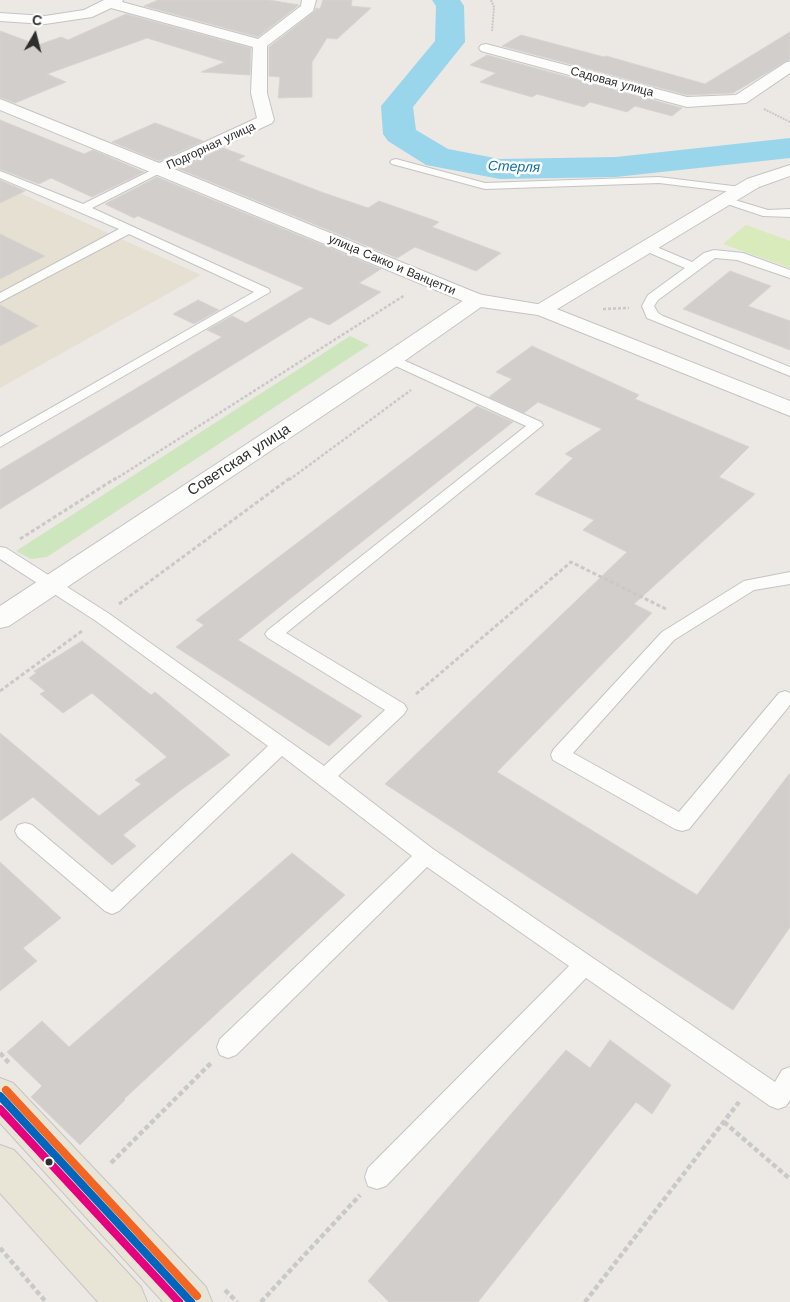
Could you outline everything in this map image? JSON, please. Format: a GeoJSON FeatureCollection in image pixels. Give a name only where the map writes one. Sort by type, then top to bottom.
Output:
{"type":"FeatureCollection","features":[{"type":"Feature","properties":{"kind":"main road"},"geometry":{"type":"LineString","coordinates":[[0,1096],[191,1302]]}},
{"type":"Feature","properties":{"kind":"main road"},"geometry":{"type":"LineString","coordinates":[[0,1164],[126,1302]]}},
{"type":"Feature","properties":{"kind":"street"},"geometry":{"type":"LineString","coordinates":[[0,17],[45,20],[86,14],[113,2],[260,44],[308,8],[309,0]]}},
{"type":"Feature","properties":{"kind":"street","name":"Подгорная улица"},"geometry":{"type":"LineString","coordinates":[[160,169],[266,120],[259,93],[260,44]]}},
{"type":"Feature","properties":{"kind":"street","name":"Садовая улица"},"geometry":{"type":"LineString","coordinates":[[486,48],[687,102],[740,100],[790,66]]}},
{"type":"Feature","properties":{"kind":"street","name":"улица Сакко и Ванцетти"},"geometry":{"type":"LineString","coordinates":[[0,104],[477,300],[542,310],[790,409]]}},
{"type":"Feature","properties":{"kind":"street"},"geometry":{"type":"LineString","coordinates":[[542,310],[733,195],[766,177],[790,170]]}},
{"type":"Feature","properties":{"kind":"street","name":"Советская улица"},"geometry":{"type":"LineString","coordinates":[[0,619],[392,359],[477,300]]}},
{"type":"Feature","properties":{"kind":"lane"},"geometry":{"type":"LineString","coordinates":[[396,162],[485,186],[659,180],[733,195],[767,214],[790,213]]}},
{"type":"Feature","properties":{"kind":"lane"},"geometry":{"type":"LineString","coordinates":[[83,208],[160,169]]}},
{"type":"Feature","properties":{"kind":"lane"},"geometry":{"type":"LineString","coordinates":[[0,174],[83,208],[264,292],[0,443]]}},
{"type":"Feature","properties":{"kind":"lane"},"geometry":{"type":"LineString","coordinates":[[0,298],[129,229]]}},
{"type":"Feature","properties":{"kind":"lane"},"geometry":{"type":"LineString","coordinates":[[647,247],[694,267]]}},
{"type":"Feature","properties":{"kind":"lane"},"geometry":{"type":"LineString","coordinates":[[790,274],[730,254],[708,256],[653,298],[648,306],[652,315],[658,319],[790,372]]}},
{"type":"Feature","properties":{"kind":"lane"},"geometry":{"type":"LineString","coordinates":[[325,777],[398,709],[274,634],[536,425],[392,359]]}},
{"type":"Feature","properties":{"kind":"lane"},"geometry":{"type":"LineString","coordinates":[[0,552],[102,617],[325,777],[426,855],[778,1098],[790,1078]]}},
{"type":"Feature","properties":{"kind":"lane"},"geometry":{"type":"LineString","coordinates":[[788,695],[682,823],[560,755],[668,636],[750,585],[790,578]]}},
{"type":"Feature","properties":{"kind":"lane"},"geometry":{"type":"LineString","coordinates":[[25,831],[112,905],[281,745]]}},
{"type":"Feature","properties":{"kind":"lane"},"geometry":{"type":"LineString","coordinates":[[228,1047],[426,855]]}},
{"type":"Feature","properties":{"kind":"lane"},"geometry":{"type":"LineString","coordinates":[[377,1177],[585,964]]}},
{"type":"Feature","properties":{"kind":"path"},"geometry":{"type":"LineString","coordinates":[[486,48],[492,39],[494,7],[491,0]]}},
{"type":"Feature","properties":{"kind":"path"},"geometry":{"type":"LineString","coordinates":[[764,109],[790,122]]}},
{"type":"Feature","properties":{"kind":"path"},"geometry":{"type":"LineString","coordinates":[[17,541],[418,287],[432,281]]}},
{"type":"Feature","properties":{"kind":"path"},"geometry":{"type":"LineString","coordinates":[[595,310],[648,306]]}},
{"type":"Feature","properties":{"kind":"path"},"geometry":{"type":"LineString","coordinates":[[0,691],[430,376]]}},
{"type":"Feature","properties":{"kind":"path"},"geometry":{"type":"LineString","coordinates":[[398,709],[571,562],[691,621]]}},
{"type":"Feature","properties":{"kind":"path"},"geometry":{"type":"LineString","coordinates":[[108,1165],[228,1047]]}},
{"type":"Feature","properties":{"kind":"path"},"geometry":{"type":"LineString","coordinates":[[585,1302],[754,1081]]}},
{"type":"Feature","properties":{"kind":"path"},"geometry":{"type":"LineString","coordinates":[[724,1122],[790,1179]]}},
{"type":"Feature","properties":{"kind":"path"},"geometry":{"type":"LineString","coordinates":[[261,1302],[377,1177]]}},
{"type":"Feature","properties":{"kind":"path"},"geometry":{"type":"LineString","coordinates":[[0,1248],[46,1302]]}},
{"type":"Feature","properties":{"kind":"shaded area"},"geometry":{"type":"Polygon","coordinates":[[[0,184],[201,275],[0,388],[0,184]]]}},
{"type":"Feature","properties":{"kind":"green space"},"geometry":{"type":"Polygon","coordinates":[[[746,225],[790,241],[790,268],[723,244],[746,225]]]}},
{"type":"Feature","properties":{"kind":"green space"},"geometry":{"type":"Polygon","coordinates":[[[350,336],[369,345],[47,557],[31,559],[16,551],[350,336]]]}},
{"type":"Feature","properties":{"kind":"building"},"geometry":{"type":"Polygon","coordinates":[[[158,0],[269,0],[299,5],[258,37],[144,6],[158,0]]]}},
{"type":"Feature","properties":{"kind":"building"},"geometry":{"type":"Polygon","coordinates":[[[323,0],[352,0],[351,6],[371,8],[337,39],[327,38],[312,62],[312,97],[278,98],[280,77],[269,76],[269,47],[314,12],[316,8],[320,9],[323,0]]]}},
{"type":"Feature","properties":{"kind":"building"},"geometry":{"type":"Polygon","coordinates":[[[126,14],[251,48],[250,75],[201,72],[225,62],[147,38],[47,74],[66,82],[15,103],[0,97],[0,31],[38,45],[61,37],[68,40],[126,14]]]}},
{"type":"Feature","properties":{"kind":"building"},"geometry":{"type":"Polygon","coordinates":[[[790,32],[790,59],[733,93],[687,95],[502,46],[521,35],[606,56],[705,84],[790,32]]]}},
{"type":"Feature","properties":{"kind":"building"},"geometry":{"type":"Polygon","coordinates":[[[487,55],[682,108],[672,116],[635,106],[627,112],[590,102],[584,107],[537,94],[532,97],[480,82],[496,73],[470,65],[487,55]]]}},
{"type":"Feature","properties":{"kind":"building"},"geometry":{"type":"Polygon","coordinates":[[[0,120],[84,154],[93,150],[144,172],[92,197],[51,178],[39,184],[0,169],[0,120]]]}},
{"type":"Feature","properties":{"kind":"building"},"geometry":{"type":"Polygon","coordinates":[[[155,123],[203,141],[159,161],[112,142],[155,123]]]}},
{"type":"Feature","properties":{"kind":"building"},"geometry":{"type":"Polygon","coordinates":[[[223,148],[245,156],[238,160],[324,193],[368,208],[379,201],[439,222],[432,227],[501,253],[476,271],[415,247],[397,258],[179,169],[223,148]]]}},
{"type":"Feature","properties":{"kind":"building"},"geometry":{"type":"Polygon","coordinates":[[[157,177],[381,269],[359,283],[381,292],[329,325],[310,317],[0,509],[0,470],[222,337],[207,330],[232,316],[246,323],[304,288],[138,216],[134,218],[105,204],[157,177]]]}},
{"type":"Feature","properties":{"kind":"building"},"geometry":{"type":"Polygon","coordinates":[[[0,180],[25,191],[0,203],[0,180]]]}},
{"type":"Feature","properties":{"kind":"building"},"geometry":{"type":"Polygon","coordinates":[[[0,234],[45,256],[0,279],[0,234]]]}},
{"type":"Feature","properties":{"kind":"building"},"geometry":{"type":"Polygon","coordinates":[[[730,271],[771,286],[748,306],[790,321],[790,350],[683,309],[730,271]]]}},
{"type":"Feature","properties":{"kind":"building"},"geometry":{"type":"Polygon","coordinates":[[[198,300],[219,310],[194,324],[173,314],[198,300]]]}},
{"type":"Feature","properties":{"kind":"building"},"geometry":{"type":"Polygon","coordinates":[[[0,305],[38,326],[0,346],[0,305]]]}},
{"type":"Feature","properties":{"kind":"building"},"geometry":{"type":"Polygon","coordinates":[[[532,346],[639,395],[635,399],[749,447],[719,477],[755,494],[634,604],[652,613],[497,772],[697,895],[790,773],[790,927],[733,1010],[385,784],[627,552],[583,530],[594,520],[535,494],[573,458],[565,454],[602,429],[538,402],[524,413],[489,397],[512,379],[496,372],[532,346]]]}},
{"type":"Feature","properties":{"kind":"building"},"geometry":{"type":"Polygon","coordinates":[[[477,406],[513,422],[238,640],[362,716],[329,746],[176,647],[204,625],[196,620],[477,406]]]}},
{"type":"Feature","properties":{"kind":"building"},"geometry":{"type":"Polygon","coordinates":[[[82,641],[151,695],[155,692],[230,755],[123,835],[136,846],[112,865],[33,797],[0,821],[0,733],[99,816],[141,784],[135,780],[167,757],[92,693],[63,713],[40,694],[45,691],[29,678],[36,673],[34,671],[82,641]]]}},
{"type":"Feature","properties":{"kind":"building"},"geometry":{"type":"Polygon","coordinates":[[[292,853],[345,895],[124,1099],[80,1145],[31,1097],[42,1086],[7,1052],[42,1021],[69,1047],[292,853]]]}},
{"type":"Feature","properties":{"kind":"building"},"geometry":{"type":"Polygon","coordinates":[[[0,862],[61,918],[23,948],[37,961],[0,991],[0,862]]]}},
{"type":"Feature","properties":{"kind":"building"},"geometry":{"type":"Polygon","coordinates":[[[610,1040],[671,1085],[652,1114],[636,1102],[478,1302],[389,1302],[368,1281],[566,1050],[590,1068],[610,1040]]]}},
{"type":"Feature","properties":{"kind":"waterway","name":"Стерля"},"geometry":{"type":"LineString","coordinates":[[446,0],[450,6],[450,42],[397,106],[400,134],[438,158],[500,169],[616,167],[790,148]]}},
{"type":"Feature","properties":{"kind":"transit line"},"geometry":{"type":"LineString","coordinates":[[6,1090],[197,1296]]}},
{"type":"Feature","properties":{"kind":"transit line"},"geometry":{"type":"LineString","coordinates":[[0,1096],[191,1302]]}},
{"type":"Feature","properties":{"kind":"transit line"},"geometry":{"type":"LineString","coordinates":[[0,1109],[179,1302]]}}]}
